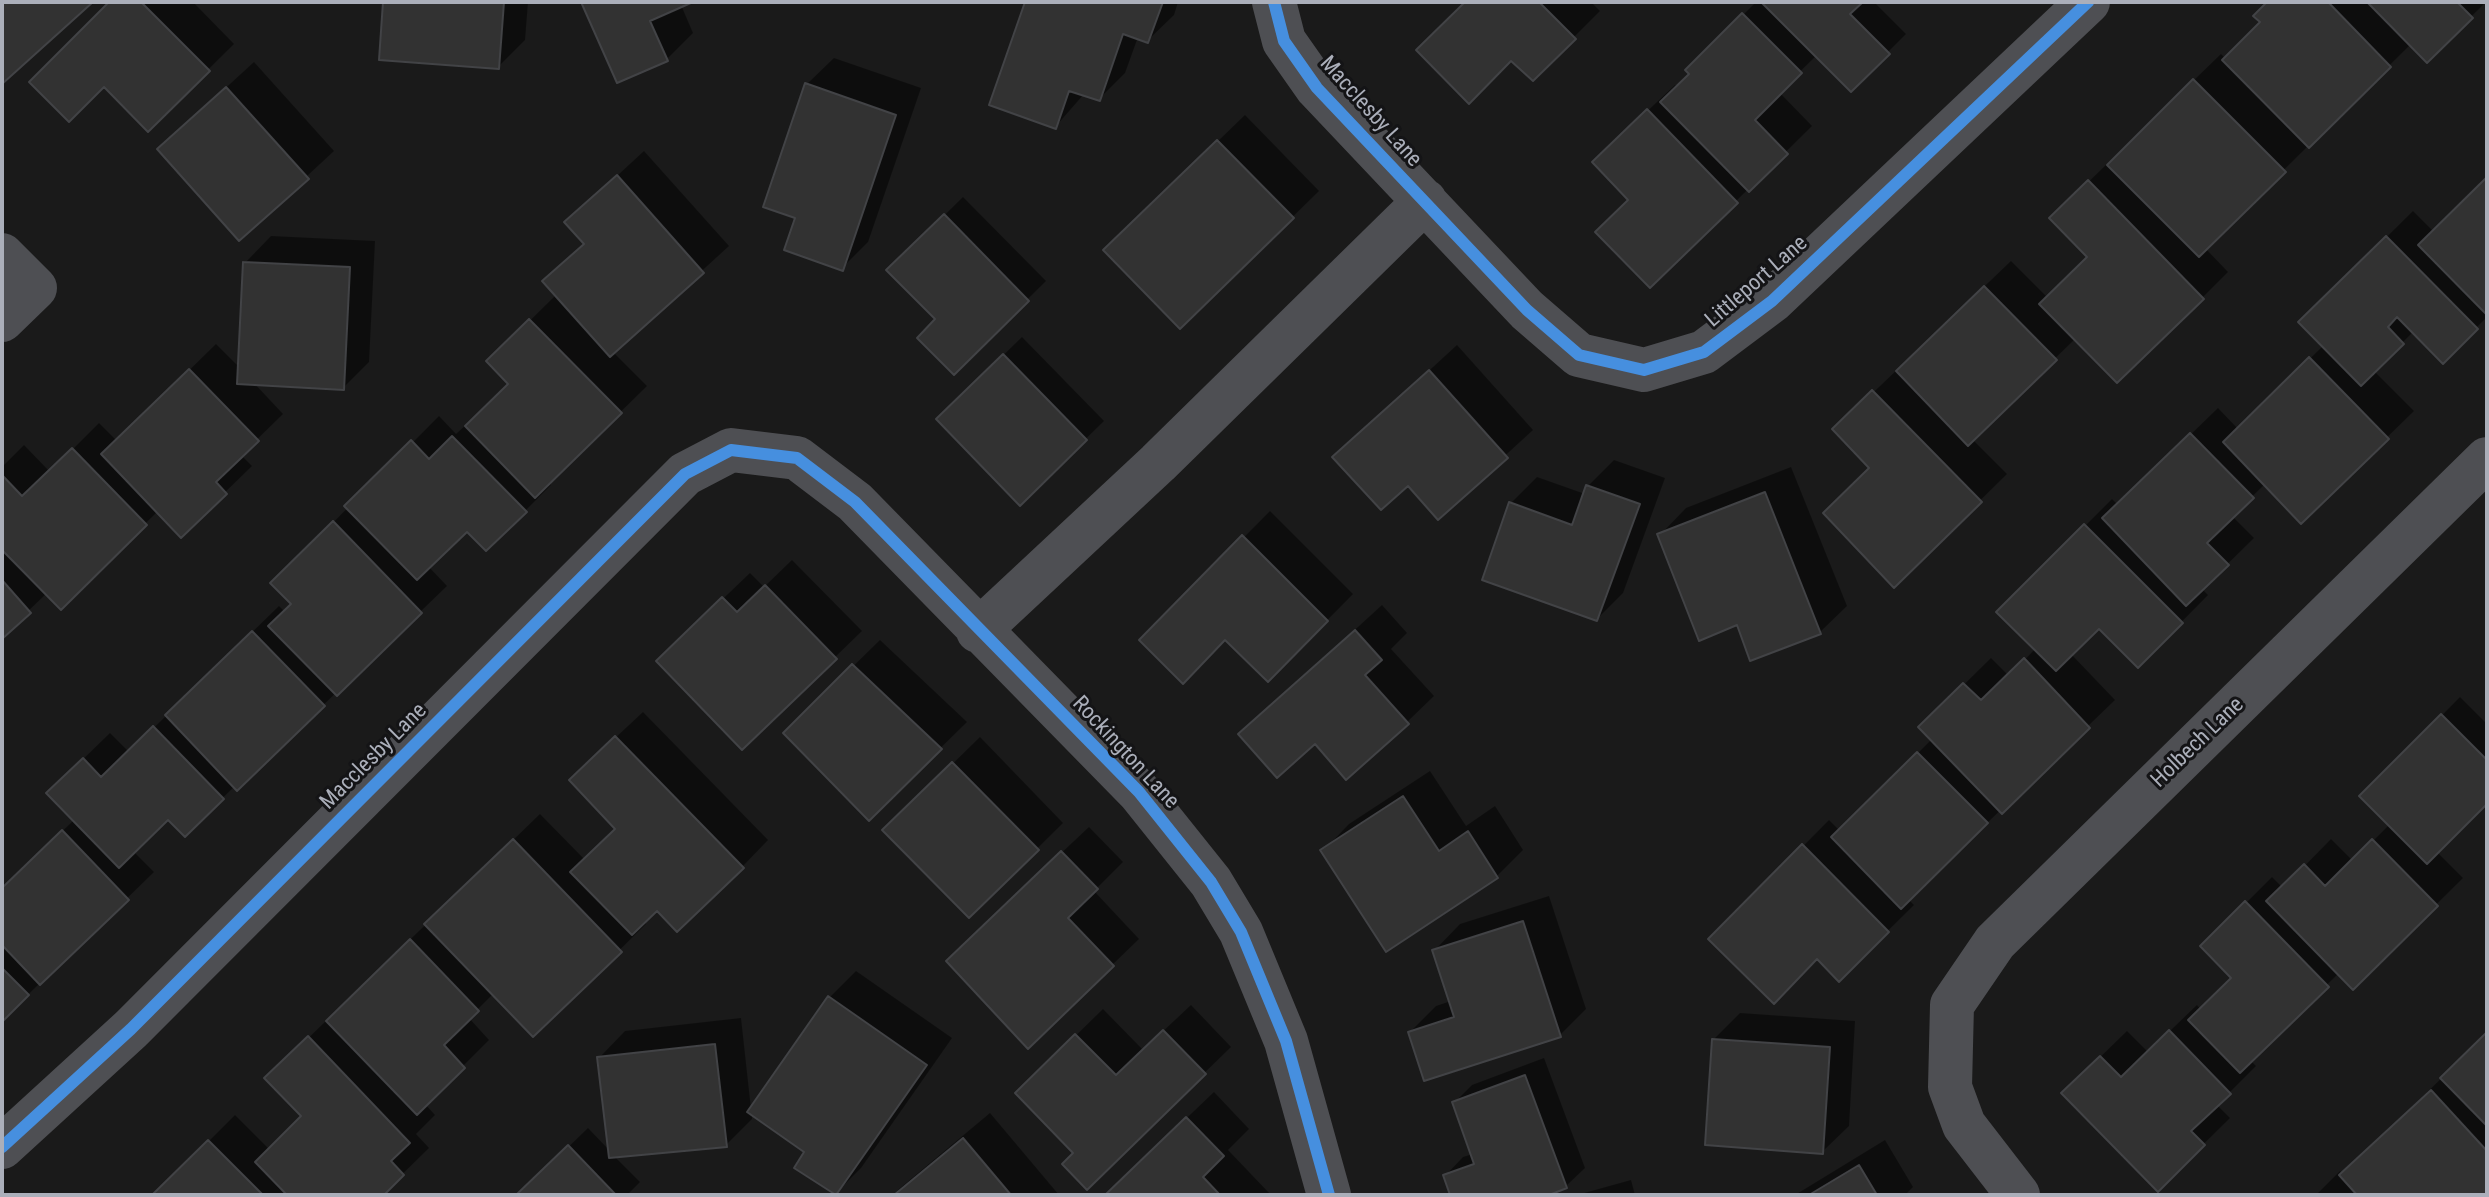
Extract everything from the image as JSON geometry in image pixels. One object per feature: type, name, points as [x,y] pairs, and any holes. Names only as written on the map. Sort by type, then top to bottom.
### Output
[{"type":"street","name":"Macclesby Lane","points":[[1274,2],[1284,41],[1317,88],[1425,201]]},
{"type":"street","name":"Littleport Lane","points":[[1425,201],[1527,310],[1579,355],[1644,370],[1689,357],[1704,352],[1772,301],[2088,2]]},
{"type":"street","points":[[978,631],[1158,463],[1425,201]]},
{"type":"street","points":[[2,255],[35,288],[2,320]]},
{"type":"street","name":"Macclesby Lane","points":[[2,1147],[131,1029],[685,474],[731,450],[797,458]]},
{"type":"street","name":"Rockington Lane","points":[[797,458],[855,502],[1139,792],[1211,882],[1241,932],[1266,985],[1286,1041],[1329,1195]]},
{"type":"street","name":"Holbech Lane","points":[[2018,1195],[2001,1178],[1964,1125],[1950,1087],[1952,1005],[1995,942],[2487,459]]},
{"type":"building","points":[[2,2],[93,2],[2,84]]},
{"type":"building","points":[[109,2],[141,2],[210,71],[148,132],[104,87],[69,122],[29,82]]},
{"type":"building","points":[[383,2],[504,2],[499,69],[379,60]]},
{"type":"building","points":[[581,2],[693,2],[650,21],[668,61],[617,83]]},
{"type":"building","points":[[1025,2],[1163,2],[1148,43],[1123,34],[1100,101],[1069,91],[1056,129],[989,105]]},
{"type":"building","points":[[1465,2],[1539,2],[1576,39],[1533,81],[1511,61],[1469,104],[1416,50]]},
{"type":"building","points":[[1761,2],[1863,2],[1850,14],[1890,54],[1851,92]]},
{"type":"building","points":[[2267,2],[2328,2],[2391,67],[2309,148],[2222,60],[2260,22],[2253,16]]},
{"type":"building","points":[[2367,2],[2457,2],[2473,18],[2427,63]]},
{"type":"building","points":[[1742,13],[1802,73],[1755,120],[1788,154],[1749,192],[1660,102],[1689,74],[1685,70]]},
{"type":"building","points":[[2193,79],[2286,172],[2199,257],[2107,165]]},
{"type":"building","points":[[805,83],[896,115],[843,271],[784,250],[795,218],[763,207]]},
{"type":"building","points":[[226,87],[309,179],[239,241],[157,149]]},
{"type":"building","points":[[1647,109],[1738,203],[1650,288],[1595,232],[1628,200],[1592,162]]},
{"type":"building","points":[[1217,140],[1294,218],[1180,329],[1103,250]]},
{"type":"building","points":[[617,175],[704,273],[610,357],[542,281],[584,244],[564,222]]},
{"type":"building","points":[[2487,177],[2487,315],[2418,245]]},
{"type":"building","points":[[2088,180],[2204,299],[2117,383],[2039,304],[2087,257],[2049,218]]},
{"type":"building","points":[[944,214],[1029,301],[954,375],[917,338],[935,319],[886,270]]},
{"type":"building","points":[[2386,236],[2478,329],[2443,364],[2397,317],[2388,327],[2404,344],[2361,386],[2298,322]]},
{"type":"building","points":[[243,262],[350,267],[344,390],[237,384]]},
{"type":"building","points":[[1984,286],[2057,360],[1968,446],[1896,371]]},
{"type":"building","points":[[529,319],[622,413],[535,498],[465,426],[508,384],[486,361]]},
{"type":"building","points":[[1003,354],[1087,440],[1020,506],[936,419]]},
{"type":"building","points":[[2309,357],[2389,439],[2301,524],[2223,442]]},
{"type":"building","points":[[189,369],[259,441],[216,482],[227,494],[181,538],[101,454]]},
{"type":"building","points":[[1429,370],[1508,458],[1438,520],[1408,486],[1381,510],[1332,457]]},
{"type":"building","points":[[1872,390],[1982,502],[1894,588],[1823,513],[1869,468],[1832,429]]},
{"type":"building","points":[[2190,433],[2254,498],[2207,543],[2229,565],[2186,606],[2102,518]]},
{"type":"building","points":[[452,436],[527,512],[486,551],[467,532],[417,580],[344,506],[411,440],[429,459]]},
{"type":"building","points":[[72,448],[147,525],[61,610],[2,550],[2,475],[22,496]]},
{"type":"building","points":[[1586,485],[1640,504],[1597,621],[1482,580],[1509,502],[1572,525]]},
{"type":"building","points":[[1765,492],[1821,634],[1750,661],[1737,625],[1699,641],[1657,534]]},
{"type":"building","points":[[333,521],[422,613],[337,696],[268,626],[291,604],[270,583]]},
{"type":"building","points":[[2084,524],[2183,623],[2138,668],[2099,629],[2056,671],[1996,612]]},
{"type":"building","points":[[1242,535],[1328,621],[1268,682],[1225,640],[1183,684],[1139,640]]},
{"type":"building","points":[[2,580],[31,613],[2,639]]},
{"type":"building","points":[[765,585],[837,659],[742,750],[656,661],[722,597],[737,612]]},
{"type":"building","points":[[1355,630],[1382,660],[1365,675],[1409,724],[1346,780],[1315,744],[1277,778],[1238,734]]},
{"type":"building","points":[[252,631],[325,706],[237,791],[165,715]]},
{"type":"building","points":[[2024,658],[2090,728],[2002,814],[1918,727],[1963,683],[1981,700]]},
{"type":"building","points":[[852,664],[942,749],[869,821],[783,733]]},
{"type":"building","points":[[2441,714],[2487,760],[2487,804],[2427,864],[2359,796]]},
{"type":"building","points":[[153,726],[224,799],[185,837],[168,820],[119,868],[46,793],[83,758],[101,777]]},
{"type":"building","points":[[615,736],[744,868],[677,932],[657,911],[632,935],[570,872],[615,829],[569,780]]},
{"type":"building","points":[[1917,752],[1988,823],[1901,909],[1831,837]]},
{"type":"building","points":[[952,762],[1039,850],[969,918],[882,830]]},
{"type":"building","points":[[1403,796],[1439,851],[1468,831],[1498,878],[1386,952],[1320,850]]},
{"type":"building","points":[[62,830],[129,900],[40,985],[2,945],[2,888]]},
{"type":"building","points":[[513,839],[622,952],[533,1037],[424,924]]},
{"type":"building","points":[[2372,839],[2438,906],[2353,990],[2266,901],[2304,864],[2325,886]]},
{"type":"building","points":[[1802,844],[1889,932],[1839,982],[1817,959],[1774,1004],[1708,939]]},
{"type":"building","points":[[1061,851],[1098,889],[1068,918],[1114,966],[1028,1049],[946,961]]},
{"type":"building","points":[[2245,901],[2329,987],[2240,1073],[2188,1020],[2231,978],[2200,946]]},
{"type":"building","points":[[1523,921],[1561,1037],[1424,1081],[1408,1032],[1454,1017],[1432,950]]},
{"type":"building","points":[[410,939],[479,1011],[444,1045],[465,1068],[417,1115],[326,1021]]},
{"type":"building","points":[[2,968],[29,995],[2,1022]]},
{"type":"building","points":[[828,996],[927,1065],[836,1195],[794,1168],[804,1152],[747,1112]]},
{"type":"building","points":[[1163,1030],[1206,1074],[1087,1190],[1062,1164],[1073,1153],[1015,1093],[1075,1034],[1116,1075]]},
{"type":"building","points":[[2169,1030],[2231,1094],[2191,1131],[2205,1145],[2158,1192],[2061,1093],[2100,1056],[2121,1077]]},
{"type":"building","points":[[2487,1032],[2487,1126],[2440,1078]]},
{"type":"building","points":[[308,1036],[410,1143],[391,1161],[404,1175],[384,1195],[287,1195],[255,1162],[301,1116],[264,1078]]},
{"type":"building","points":[[1712,1039],[1830,1047],[1823,1154],[1705,1145]]},
{"type":"building","points":[[715,1044],[727,1147],[609,1158],[597,1057]]},
{"type":"building","points":[[1525,1075],[1567,1188],[1549,1195],[1450,1195],[1443,1175],[1474,1164],[1452,1102]]},
{"type":"building","points":[[2431,1090],[2487,1151],[2487,1195],[2357,1195],[2339,1175]]},
{"type":"building","points":[[1186,1117],[1224,1156],[1203,1177],[1220,1195],[1105,1195]]},
{"type":"building","points":[[963,1138],[1011,1195],[894,1195]]},
{"type":"building","points":[[208,1140],[263,1195],[152,1195]]},
{"type":"building","points":[[568,1145],[616,1195],[516,1195]]},
{"type":"building","points":[[1859,1165],[1877,1195],[1809,1195]]},
{"type":"cycle path","points":[[1274,2],[1284,41],[1317,88],[1527,310],[1579,355],[1644,370],[1704,352],[1772,301],[2088,2]]},
{"type":"cycle path","points":[[2,1147],[131,1029],[685,474],[731,450],[797,458],[855,502],[1139,792],[1211,882],[1241,932],[1286,1041],[1329,1195]]}]
